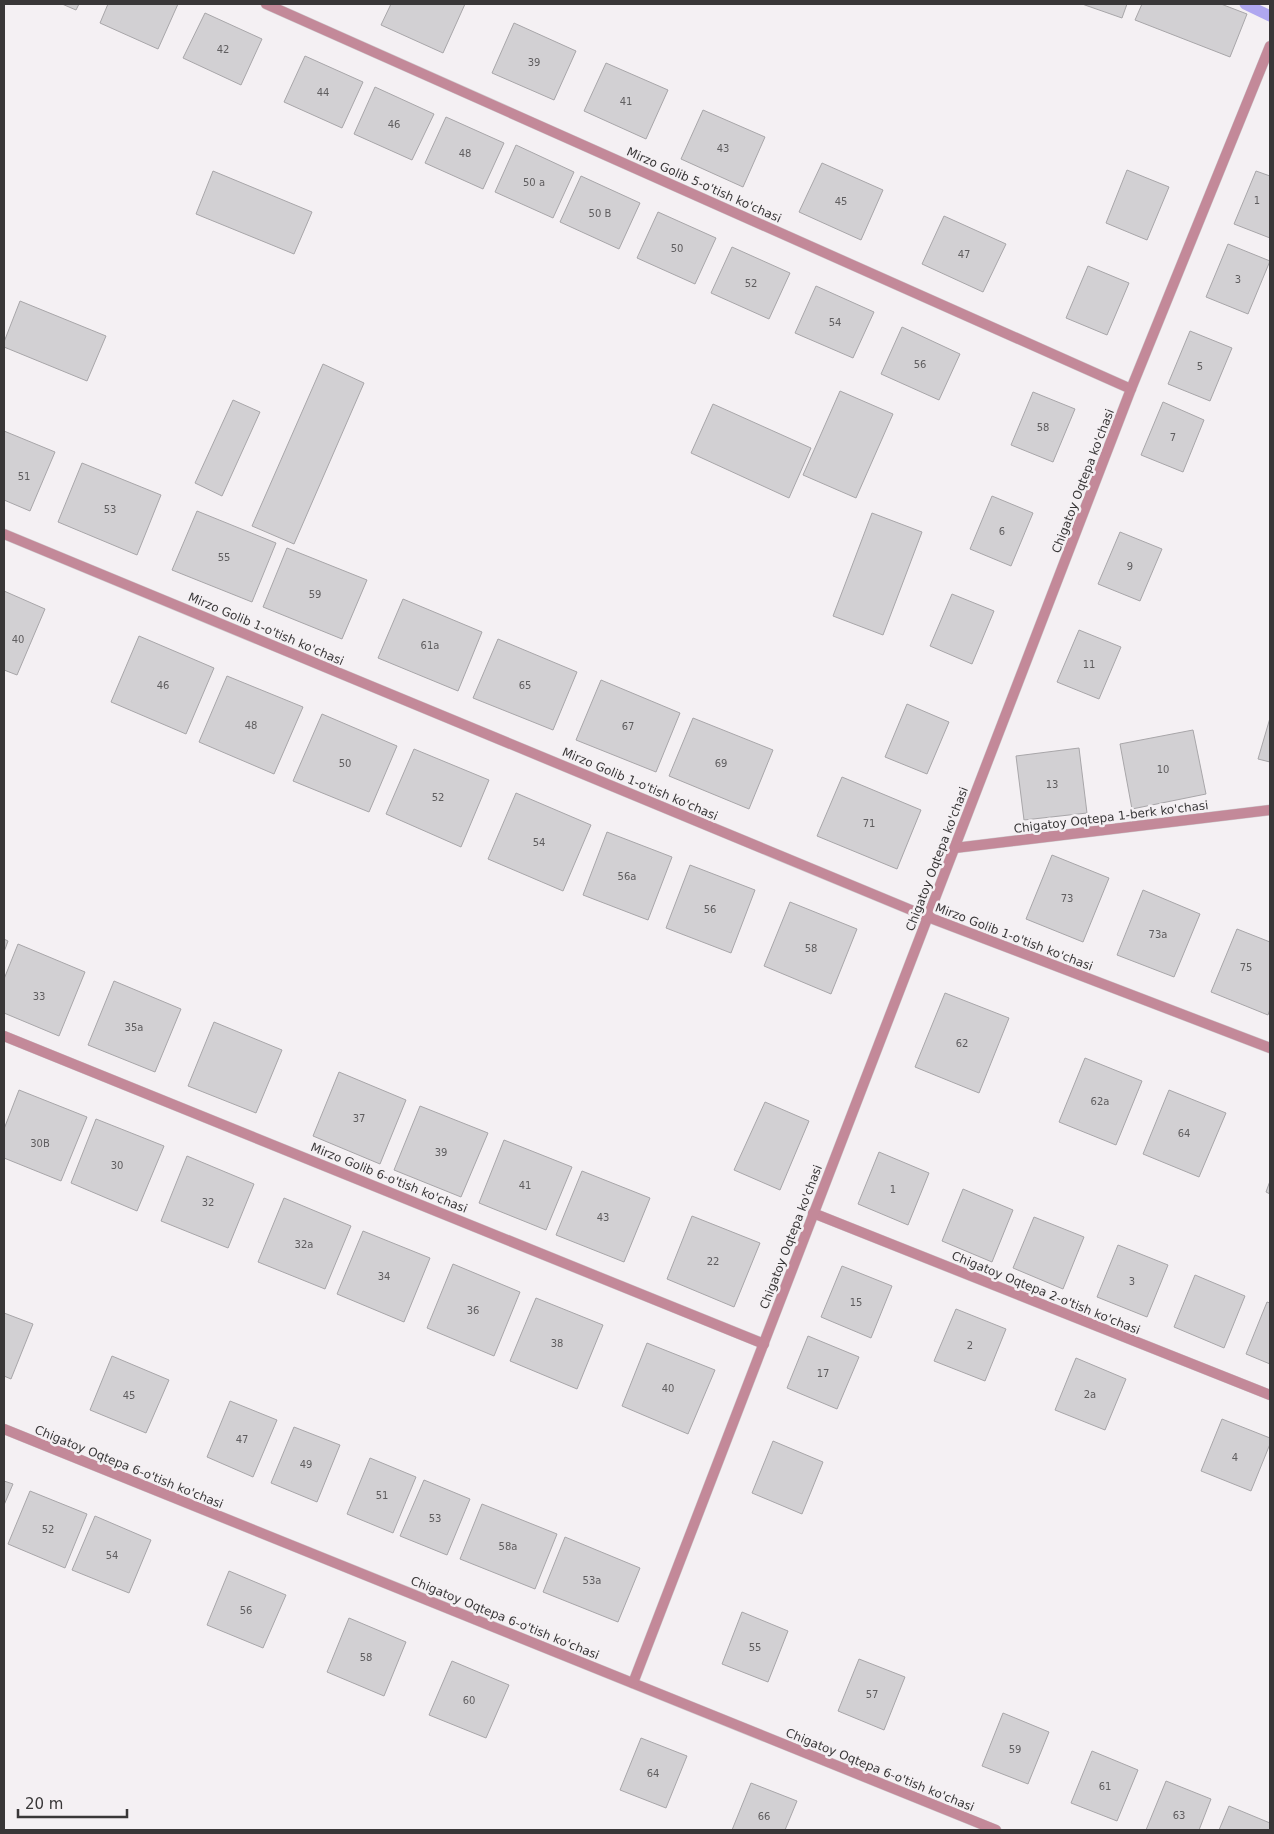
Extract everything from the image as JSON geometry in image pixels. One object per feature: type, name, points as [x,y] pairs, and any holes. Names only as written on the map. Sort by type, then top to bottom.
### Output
[{"type":"street","name":"Mirzo Golib 5-o'tish ko'chasi","points":[[266,4],[1132,389]]},
{"type":"street","name":"Chigatoy Oqtepa ko'chasi","points":[[633,1683],[1132,389],[1270,46]]},
{"type":"street","name":"Mirzo Golib 1-o'tish ko'chasi","points":[[4,534],[928,917],[1270,1048]]},
{"type":"street","name":"Chigatoy Oqtepa 1-berk ko'chasi","points":[[955,848],[1270,810]]},
{"type":"street","name":"Mirzo Golib 6-o'tish ko'chasi","points":[[4,1036],[764,1344]]},
{"type":"street","name":"Chigatoy Oqtepa 2-o'tish ko'chasi","points":[[813,1213],[1270,1396]]},
{"type":"street","name":"Chigatoy Oqtepa 6-o'tish ko'chasi","points":[[4,1430],[996,1830]]},
{"type":"building","points":[[62,4],[79,4],[76,10]]},
{"type":"building","points":[[108,4],[178,4],[158,49],[100,23]]},
{"type":"building","points":[[391,4],[465,4],[443,53],[381,25]]},
{"type":"building","points":[[1082,4],[1127,4],[1122,18]]},
{"type":"building","points":[[1142,4],[1221,4],[1247,14],[1230,57],[1135,20]]},
{"type":"building","points":[[205,13],[262,39],[241,85],[183,58]]},
{"type":"building","points":[[514,23],[576,51],[554,100],[492,73]]},
{"type":"building","points":[[305,56],[363,82],[342,128],[284,102]]},
{"type":"building","points":[[606,63],[668,90],[646,139],[584,111]]},
{"type":"building","points":[[375,87],[434,114],[412,160],[354,134]]},
{"type":"building","points":[[703,110],[765,137],[743,187],[681,159]]},
{"type":"building","points":[[446,117],[504,143],[483,189],[425,163]]},
{"type":"building","points":[[516,145],[574,172],[553,218],[495,192]]},
{"type":"building","points":[[822,163],[883,190],[861,240],[799,212]]},
{"type":"building","points":[[1127,170],[1169,187],[1147,240],[1106,223]]},
{"type":"building","points":[[213,171],[312,212],[294,254],[196,214]]},
{"type":"building","points":[[1256,171],[1270,176],[1270,238],[1234,224]]},
{"type":"building","points":[[581,176],[640,203],[619,249],[560,222]]},
{"type":"building","points":[[658,212],[716,238],[695,284],[637,258]]},
{"type":"building","points":[[944,216],[1006,244],[983,292],[922,264]]},
{"type":"building","points":[[1228,244],[1270,261],[1248,314],[1206,297]]},
{"type":"building","points":[[732,247],[790,273],[769,319],[711,293]]},
{"type":"building","points":[[1088,266],[1129,283],[1107,335],[1066,318]]},
{"type":"building","points":[[816,286],[874,312],[853,358],[795,333]]},
{"type":"building","points":[[20,301],[106,336],[87,381],[4,347],[4,342]]},
{"type":"building","points":[[902,327],[960,354],[939,400],[881,374]]},
{"type":"building","points":[[1190,331],[1232,348],[1210,401],[1168,384]]},
{"type":"building","points":[[323,364],[364,383],[294,544],[252,526]]},
{"type":"building","points":[[840,391],[893,414],[856,498],[803,475]]},
{"type":"building","points":[[1033,392],[1075,409],[1053,462],[1011,445]]},
{"type":"building","points":[[233,400],[260,412],[222,496],[195,483]]},
{"type":"building","points":[[1163,402],[1204,420],[1183,472],[1141,455]]},
{"type":"building","points":[[713,404],[811,448],[789,498],[691,453]]},
{"type":"building","points":[[4,431],[55,452],[30,511],[4,500]]},
{"type":"building","points":[[82,463],[161,495],[137,555],[58,522]]},
{"type":"building","points":[[992,496],[1033,513],[1011,566],[970,549]]},
{"type":"building","points":[[197,511],[276,543],[252,602],[172,570]]},
{"type":"building","points":[[872,513],[922,532],[883,635],[833,616]]},
{"type":"building","points":[[1120,532],[1162,549],[1140,601],[1098,584]]},
{"type":"building","points":[[287,548],[367,580],[342,639],[263,607]]},
{"type":"building","points":[[4,591],[45,609],[17,675],[4,670]]},
{"type":"building","points":[[952,594],[994,611],[972,664],[930,646]]},
{"type":"building","points":[[403,599],[482,632],[458,691],[378,658]]},
{"type":"building","points":[[1079,630],[1121,647],[1099,699],[1057,682]]},
{"type":"building","points":[[139,636],[214,668],[186,734],[111,702]]},
{"type":"building","points":[[498,639],[577,672],[553,730],[473,698]]},
{"type":"building","points":[[227,676],[303,707],[274,774],[199,742]]},
{"type":"building","points":[[601,680],[680,713],[656,772],[576,740]]},
{"type":"building","points":[[907,704],[949,722],[927,774],[885,757]]},
{"type":"building","points":[[322,714],[397,746],[369,812],[293,781]]},
{"type":"building","points":[[693,718],[773,750],[749,809],[669,776]]},
{"type":"building","points":[[1270,718],[1270,762],[1258,759]]},
{"type":"building","points":[[1193,730],[1206,794],[1132,809],[1120,744]]},
{"type":"building","points":[[1079,748],[1087,813],[1024,820],[1016,756]]},
{"type":"building","points":[[414,749],[489,780],[461,847],[386,814]]},
{"type":"building","points":[[842,777],[921,810],[897,869],[817,836]]},
{"type":"building","points":[[516,793],[591,825],[563,891],[488,859]]},
{"type":"building","points":[[607,832],[672,857],[648,920],[583,895]]},
{"type":"building","points":[[1052,855],[1109,878],[1083,942],[1026,919]]},
{"type":"building","points":[[690,865],[755,890],[731,953],[666,928]]},
{"type":"building","points":[[1143,890],[1200,914],[1174,977],[1117,955]]},
{"type":"building","points":[[790,902],[857,929],[831,994],[764,966]]},
{"type":"building","points":[[1237,929],[1270,942],[1270,1009],[1268,1015],[1211,992]]},
{"type":"building","points":[[4,939],[8,941],[4,952]]},
{"type":"building","points":[[18,944],[85,972],[59,1036],[4,1013],[4,979]]},
{"type":"building","points":[[114,981],[181,1009],[155,1072],[88,1045]]},
{"type":"building","points":[[945,993],[1009,1018],[979,1093],[915,1067]]},
{"type":"building","points":[[214,1022],[282,1050],[256,1113],[188,1086]]},
{"type":"building","points":[[1085,1058],[1142,1081],[1116,1145],[1059,1122]]},
{"type":"building","points":[[339,1072],[406,1100],[380,1164],[313,1136]]},
{"type":"building","points":[[19,1090],[87,1117],[61,1181],[4,1158],[4,1129]]},
{"type":"building","points":[[1169,1090],[1226,1113],[1199,1177],[1143,1154]]},
{"type":"building","points":[[765,1102],[809,1121],[780,1190],[734,1170]]},
{"type":"building","points":[[420,1106],[488,1133],[461,1197],[394,1170]]},
{"type":"building","points":[[96,1119],[164,1146],[137,1211],[71,1183]]},
{"type":"building","points":[[504,1140],[572,1167],[546,1230],[479,1203]]},
{"type":"building","points":[[879,1152],[929,1173],[908,1225],[858,1204]]},
{"type":"building","points":[[187,1156],[254,1184],[228,1248],[161,1221]]},
{"type":"building","points":[[582,1171],[650,1198],[624,1262],[556,1235]]},
{"type":"building","points":[[1270,1181],[1270,1194],[1266,1192]]},
{"type":"building","points":[[963,1189],[1013,1210],[992,1262],[942,1241]]},
{"type":"building","points":[[284,1198],[351,1226],[325,1289],[258,1262]]},
{"type":"building","points":[[692,1216],[760,1243],[734,1307],[667,1279]]},
{"type":"building","points":[[1034,1217],[1084,1237],[1063,1289],[1013,1268]]},
{"type":"building","points":[[363,1231],[430,1258],[404,1322],[337,1294]]},
{"type":"building","points":[[1118,1245],[1168,1265],[1147,1317],[1097,1297]]},
{"type":"building","points":[[453,1264],[520,1292],[494,1356],[427,1328]]},
{"type":"building","points":[[842,1266],[892,1286],[871,1338],[821,1317]]},
{"type":"building","points":[[1195,1275],[1245,1296],[1224,1348],[1174,1327]]},
{"type":"building","points":[[536,1298],[603,1325],[577,1389],[510,1361]]},
{"type":"building","points":[[1267,1302],[1270,1303],[1270,1364],[1246,1354]]},
{"type":"building","points":[[956,1309],[1006,1329],[985,1381],[934,1361]]},
{"type":"building","points":[[4,1313],[33,1324],[11,1379],[4,1376]]},
{"type":"building","points":[[808,1336],[859,1357],[837,1409],[787,1388]]},
{"type":"building","points":[[647,1343],[715,1370],[688,1434],[622,1406]]},
{"type":"building","points":[[112,1356],[169,1380],[146,1433],[90,1410]]},
{"type":"building","points":[[1076,1358],[1126,1379],[1105,1430],[1055,1410]]},
{"type":"building","points":[[230,1401],[277,1420],[253,1477],[207,1457]]},
{"type":"building","points":[[1222,1419],[1270,1438],[1270,1444],[1251,1491],[1201,1471]]},
{"type":"building","points":[[294,1427],[340,1445],[317,1502],[271,1483]]},
{"type":"building","points":[[773,1441],[823,1462],[802,1514],[752,1493]]},
{"type":"building","points":[[370,1458],[416,1477],[393,1533],[347,1514]]},
{"type":"building","points":[[424,1480],[470,1499],[447,1555],[400,1536]]},
{"type":"building","points":[[4,1481],[13,1484],[4,1505]]},
{"type":"building","points":[[30,1491],[87,1514],[65,1568],[8,1544]]},
{"type":"building","points":[[482,1504],[557,1534],[535,1589],[460,1559]]},
{"type":"building","points":[[95,1516],[151,1540],[129,1593],[72,1570]]},
{"type":"building","points":[[565,1537],[640,1568],[618,1622],[543,1592]]},
{"type":"building","points":[[229,1571],[286,1595],[263,1648],[207,1625]]},
{"type":"building","points":[[742,1612],[788,1631],[768,1682],[722,1664]]},
{"type":"building","points":[[349,1618],[406,1642],[384,1696],[327,1672]]},
{"type":"building","points":[[859,1659],[905,1677],[884,1730],[838,1711]]},
{"type":"building","points":[[452,1661],[509,1685],[486,1738],[429,1715]]},
{"type":"building","points":[[1003,1713],[1049,1732],[1028,1784],[982,1766]]},
{"type":"building","points":[[641,1738],[687,1756],[666,1808],[620,1790]]},
{"type":"building","points":[[1092,1751],[1138,1770],[1117,1821],[1071,1803]]},
{"type":"building","points":[[1166,1781],[1211,1799],[1199,1830],[1146,1830]]},
{"type":"building","points":[[751,1783],[797,1801],[785,1830],[732,1830]]},
{"type":"building","points":[[1229,1806],[1270,1823],[1270,1830],[1219,1830]]},
{"type":"waterway","points":[[1245,4],[1270,16]]}]
